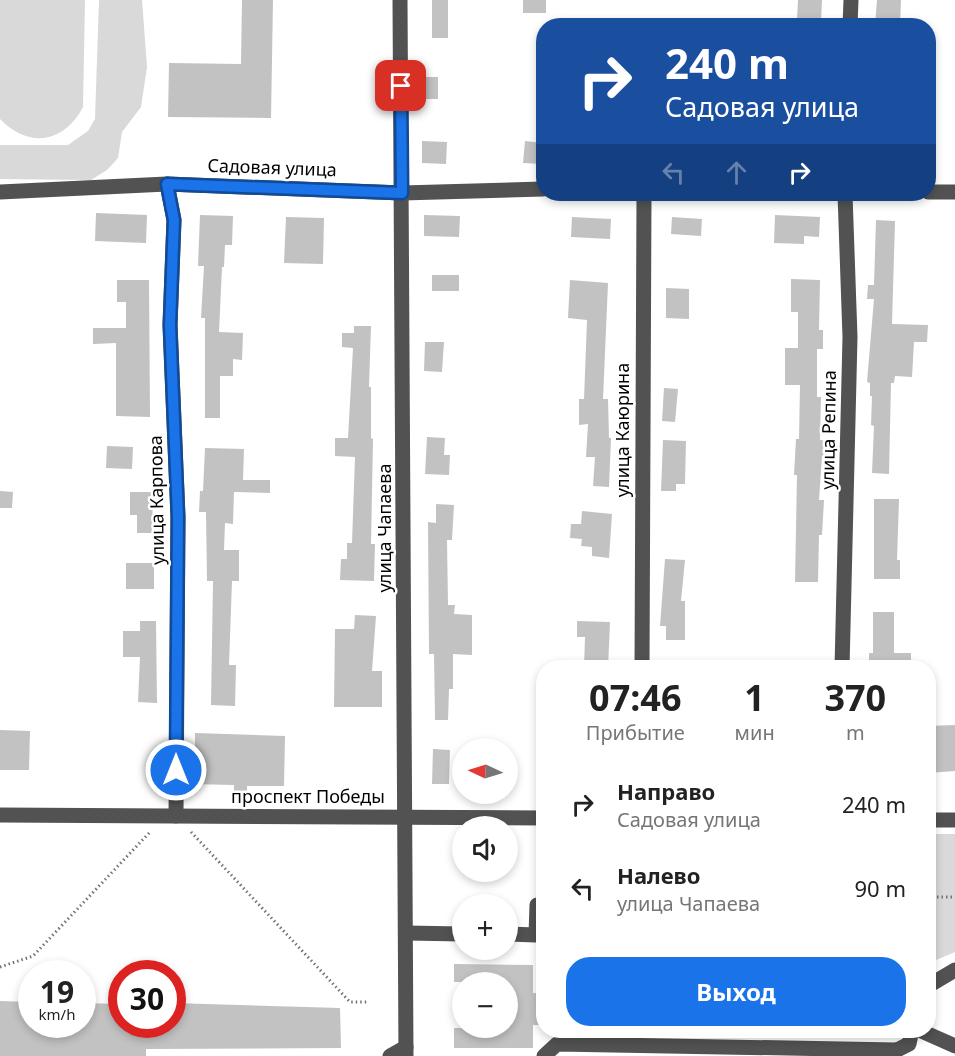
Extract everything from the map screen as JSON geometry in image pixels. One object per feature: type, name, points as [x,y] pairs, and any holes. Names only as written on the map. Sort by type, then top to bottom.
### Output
[{"type":"street","name":"улица Чапаева","points":[[400,0],[407,817],[406,1052]]},
{"type":"street","points":[[850,18],[851,0]]},
{"type":"street","name":"Садовая улица","points":[[0,192],[167,184],[402,193],[536,189]]},
{"type":"street","name":"улица Карпова","points":[[167,184],[174,220],[170,325],[178,517],[176,816]]},
{"type":"street","points":[[936,192],[955,192]]},
{"type":"street","name":"улица Каюрина","points":[[642,660],[644,201]]},
{"type":"street","name":"улица Репина","points":[[842,660],[850,338],[845,201]]},
{"type":"street","name":"проспект Победы","points":[[0,815],[536,818]]},
{"type":"street","points":[[936,820],[955,820]]},
{"type":"street","points":[[407,933],[452,934]]},
{"type":"street","points":[[518,934],[536,935]]},
{"type":"street","points":[[936,981],[955,970]]},
{"type":"street","points":[[544,1056],[557,1044],[895,1053],[909,1044],[910,1038]]},
{"type":"street","points":[[936,1038],[955,1046]]},
{"type":"street","points":[[390,1056],[406,1052]]},
{"type":"path","points":[[0,966],[33,956],[150,831]]},
{"type":"path","points":[[191,832],[350,1002],[367,1002]]},
{"type":"path","points":[[936,897],[955,897]]},
{"type":"shaded area","points":[[0,0],[85,0],[83,107],[75,119],[56,135],[34,138],[23,135],[11,129],[0,119]]},
{"type":"shaded area","points":[[99,0],[142,0],[147,67],[141,107],[122,132],[118,158],[107,170],[91,180],[0,179],[0,145],[68,145],[88,131],[95,119]]},
{"type":"shaded area","points":[[936,834],[955,834],[955,952],[936,960]]},
{"type":"building","points":[[242,0],[273,0],[271,118],[168,117],[169,63],[241,64]]},
{"type":"building","points":[[432,0],[448,0],[448,38],[432,38]]},
{"type":"building","points":[[523,0],[546,0],[546,13],[523,13]]},
{"type":"building","points":[[798,0],[822,0],[821,18],[797,18]]},
{"type":"building","points":[[877,0],[901,0],[900,18],[876,18]]},
{"type":"building","points":[[419,77],[438,77],[438,99],[420,99]]},
{"type":"building","points":[[422,141],[447,142],[446,164],[422,163]]},
{"type":"building","points":[[525,141],[536,142],[536,164],[523,163]]},
{"type":"building","points":[[96,213],[147,215],[146,243],[95,241]]},
{"type":"building","points":[[200,215],[233,216],[232,245],[225,245],[224,267],[222,267],[219,332],[243,333],[242,360],[233,359],[233,376],[220,376],[220,418],[205,418],[205,318],[201,318],[204,266],[198,266]]},
{"type":"building","points":[[424,215],[460,216],[459,237],[424,236]]},
{"type":"building","points":[[775,215],[820,217],[819,237],[804,236],[804,244],[774,243]]},
{"type":"building","points":[[286,217],[324,218],[323,264],[284,263]]},
{"type":"building","points":[[572,217],[611,219],[610,239],[571,237]]},
{"type":"building","points":[[672,217],[702,219],[701,236],[671,234]]},
{"type":"building","points":[[876,220],[895,221],[892,324],[928,325],[927,342],[914,342],[912,377],[895,376],[894,383],[891,383],[889,474],[872,473],[874,426],[871,425],[870,383],[867,382],[874,299],[867,299],[868,285],[874,285]]},
{"type":"building","points":[[432,275],[459,275],[459,291],[432,291]]},
{"type":"building","points":[[791,279],[820,280],[819,330],[823,330],[823,349],[817,349],[817,397],[821,397],[820,440],[828,441],[827,456],[822,456],[819,500],[824,500],[822,535],[819,535],[818,582],[795,582],[797,475],[794,475],[796,439],[799,439],[800,385],[785,385],[785,348],[798,348],[798,312],[791,312]]},
{"type":"building","points":[[117,280],[149,280],[150,417],[116,416],[116,343],[93,344],[93,328],[126,328],[126,302],[117,302]]},
{"type":"building","points":[[570,280],[608,283],[603,399],[608,399],[609,438],[611,438],[609,487],[593,486],[595,457],[586,457],[588,424],[579,425],[579,399],[584,399],[587,320],[568,318]]},
{"type":"building","points":[[666,288],[689,289],[689,319],[666,318]]},
{"type":"building","points":[[354,326],[371,326],[369,387],[371,387],[371,438],[373,439],[371,544],[375,544],[374,581],[340,580],[341,559],[347,559],[347,543],[352,543],[355,457],[335,456],[335,438],[348,438],[353,348],[342,347],[342,333],[354,333]]},
{"type":"building","points":[[425,342],[444,342],[442,372],[424,371]]},
{"type":"building","points":[[664,388],[678,389],[675,422],[662,421]]},
{"type":"building","points":[[427,437],[445,438],[444,455],[450,455],[449,475],[425,474]]},
{"type":"building","points":[[663,440],[686,441],[685,484],[676,484],[676,491],[661,491]]},
{"type":"building","points":[[107,446],[133,447],[132,469],[106,468]]},
{"type":"building","points":[[205,448],[244,449],[243,480],[270,480],[270,493],[234,492],[233,524],[225,523],[224,550],[239,550],[239,581],[232,581],[229,665],[236,665],[235,706],[211,705],[213,581],[207,581],[206,512],[199,512],[200,491],[203,491]]},
{"type":"building","points":[[0,491],[13,492],[12,508],[0,508]]},
{"type":"building","points":[[130,492],[153,492],[152,533],[137,533],[137,515],[130,515]]},
{"type":"building","points":[[874,499],[899,499],[897,560],[900,560],[900,579],[874,579]]},
{"type":"building","points":[[436,504],[454,505],[452,540],[447,540],[448,605],[455,605],[454,614],[472,615],[472,655],[453,654],[453,689],[449,689],[448,720],[435,720],[434,654],[429,654],[428,522],[436,523]]},
{"type":"building","points":[[582,511],[612,514],[609,558],[592,556],[592,547],[581,546],[582,539],[570,538],[571,524],[581,524]]},
{"type":"building","points":[[665,559],[685,560],[681,601],[685,601],[685,640],[666,640],[666,626],[660,626]]},
{"type":"building","points":[[126,563],[154,563],[154,589],[126,589]]},
{"type":"building","points":[[873,612],[894,612],[894,653],[911,653],[911,660],[869,660],[869,653],[873,653]]},
{"type":"building","points":[[355,615],[376,616],[372,671],[382,671],[382,707],[334,707],[335,629],[354,629]]},
{"type":"building","points":[[140,621],[156,621],[157,703],[138,702],[140,657],[123,657],[123,631],[140,631]]},
{"type":"building","points":[[577,621],[610,622],[608,660],[584,660],[585,637],[577,637]]},
{"type":"building","points":[[955,725],[955,771],[936,772],[936,726]]},
{"type":"building","points":[[0,730],[30,731],[29,770],[0,770]]},
{"type":"building","points":[[195,733],[285,736],[284,786],[247,786],[247,791],[234,791],[234,785],[190,784],[191,749],[195,749]]},
{"type":"building","points":[[433,749],[450,750],[449,784],[432,784]]},
{"type":"building","points":[[454,964],[533,965],[536,1025],[533,1025],[533,1048],[454,1048],[454,1038],[518,1038],[518,972],[454,972]]},
{"type":"building","points":[[0,1001],[18,1002],[18,1038],[96,1038],[96,1003],[108,1004],[108,1038],[186,1038],[186,1003],[340,1008],[341,1048],[146,1049],[146,1056],[0,1056]]},
{"type":"route","points":[[176,770],[178,517],[170,325],[174,220],[167,184],[402,193],[401,86]]}]
